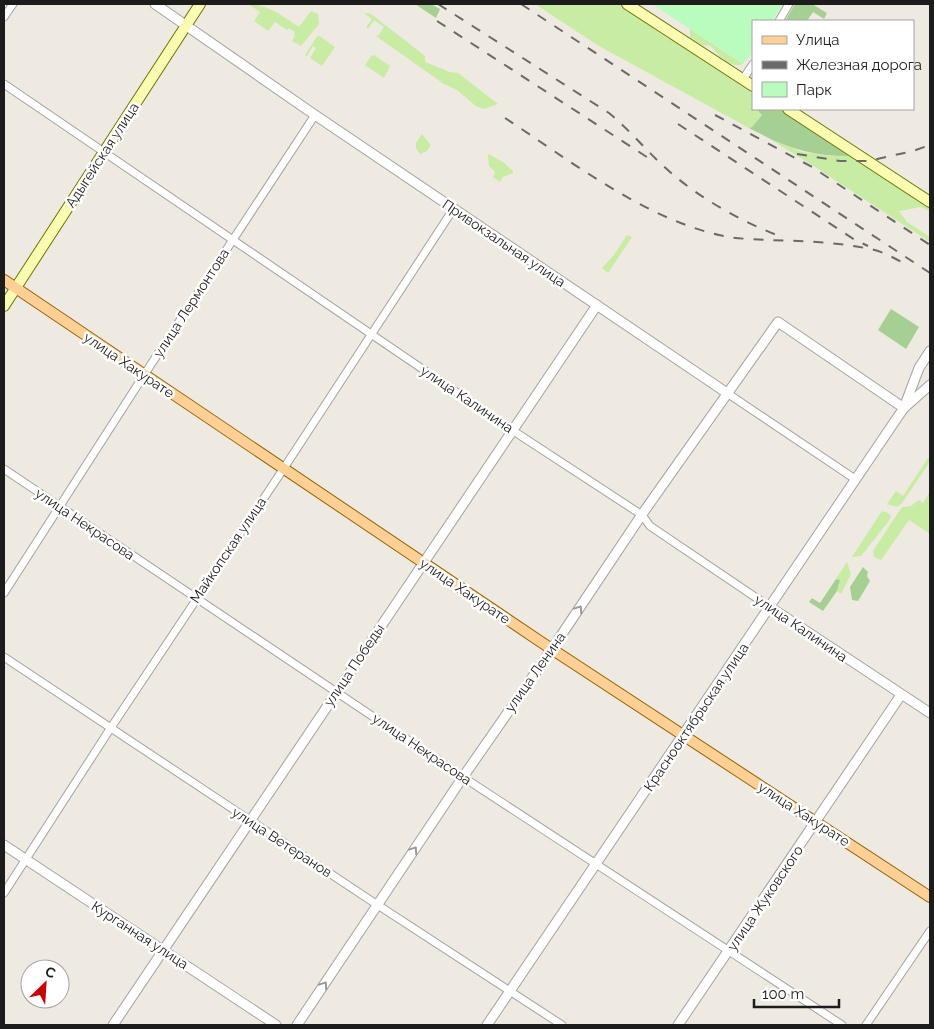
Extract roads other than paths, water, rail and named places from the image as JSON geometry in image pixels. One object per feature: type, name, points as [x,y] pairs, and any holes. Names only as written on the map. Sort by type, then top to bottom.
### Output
[{"type":"main road","name":"Адыгейская улица","points":[[4,306],[200,4]]},
{"type":"main road","points":[[627,4],[752,85]]},
{"type":"main road","points":[[790,110],[930,202]]},
{"type":"main road","name":"улица Хакурате","points":[[4,280],[552,649],[930,897]]},
{"type":"street","points":[[4,17],[12,4]]},
{"type":"street","name":"Привокзальная улица","points":[[155,4],[597,306],[855,478]]},
{"type":"street","points":[[779,20],[789,4]]},
{"type":"street","points":[[743,79],[752,66]]},
{"type":"street","name":"улица Калинина","points":[[4,84],[512,430],[642,515],[650,526],[930,713]]},
{"type":"street","name":"улица Лермонтова","points":[[4,593],[144,375],[315,115]]},
{"type":"street","name":"Майкопская улица","points":[[4,893],[196,598],[284,468],[454,208]]},
{"type":"street","name":"улица Победы","points":[[113,1025],[597,306]]},
{"type":"street","name":"улица Ленина","points":[[296,1025],[642,515],[778,322],[904,408]]},
{"type":"street","points":[[904,408],[919,371],[930,351]]},
{"type":"street","points":[[904,408],[930,384],[921,378],[919,371]]},
{"type":"street","name":"Краснооктябрьская улица","points":[[487,1025],[904,408]]},
{"type":"street","name":"улица Некрасова","points":[[4,469],[463,777],[842,1025]]},
{"type":"street","name":"улица Ветеранов","points":[[4,657],[110,729],[562,1025]]},
{"type":"street","name":"улица Жуковского","points":[[678,1025],[901,695]]},
{"type":"street","name":"Курганная улица","points":[[4,845],[276,1025]]},
{"type":"street","points":[[866,1025],[930,931]]},
{"type":"railway","points":[[438,4],[609,113],[662,165],[695,191],[737,217],[782,237]]},
{"type":"railway","points":[[521,4],[930,273]]},
{"type":"railway","points":[[437,21],[653,161]]},
{"type":"railway","points":[[715,115],[812,167],[930,245]]},
{"type":"railway","points":[[505,118],[581,169],[635,202],[691,227],[737,238],[819,242],[858,247],[879,251],[905,264]]},
{"type":"railway","points":[[678,124],[855,240],[868,246]]},
{"type":"railway","points":[[797,154],[840,161],[868,161],[913,151],[930,145]]}]
